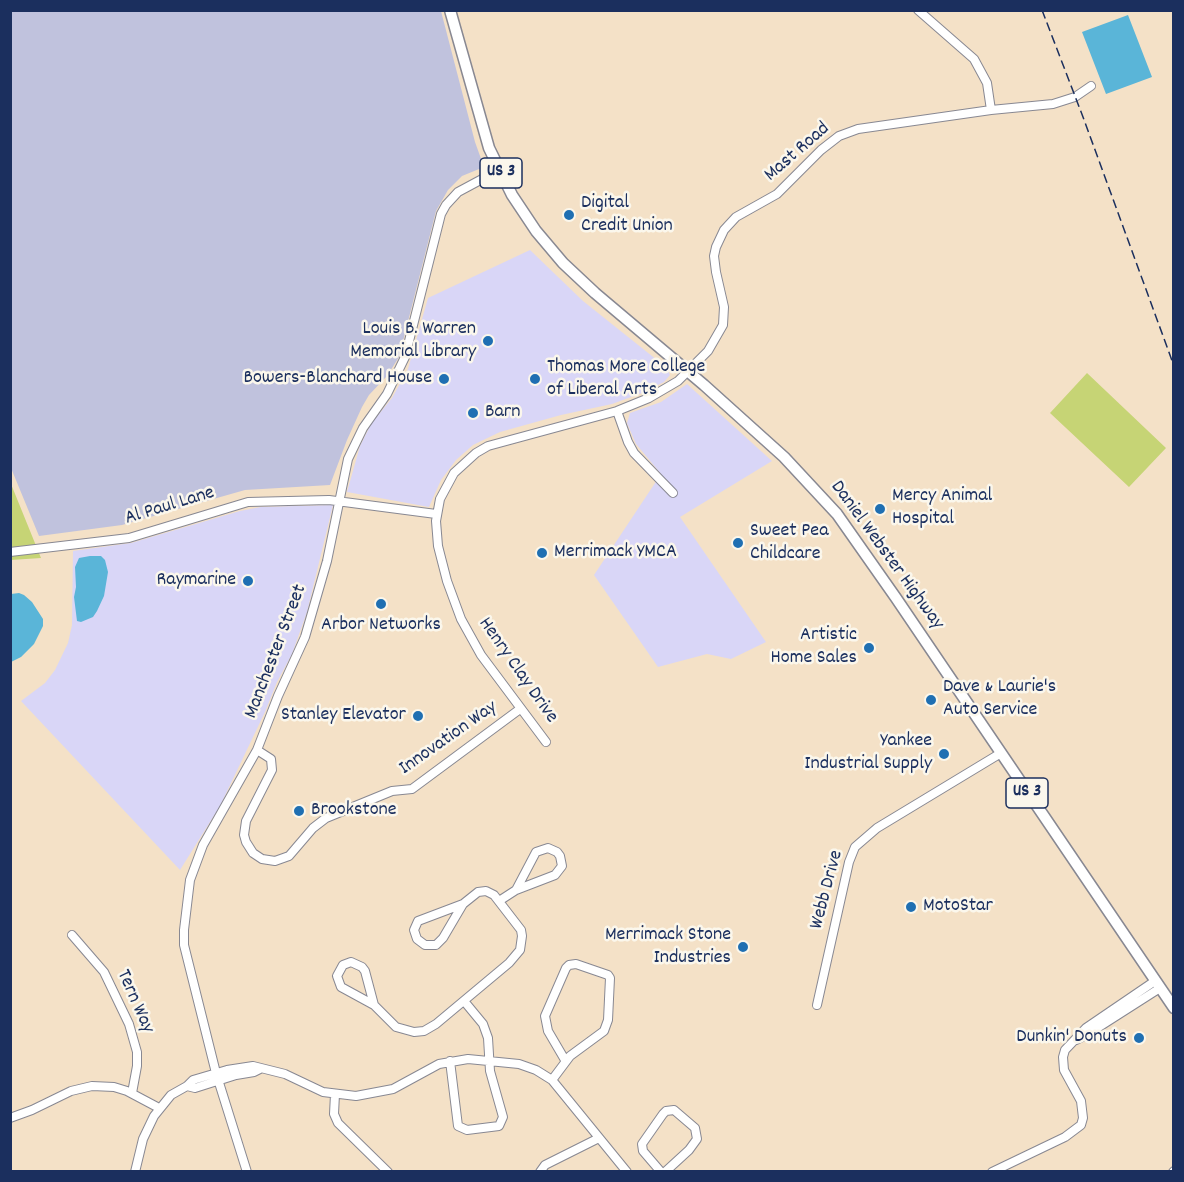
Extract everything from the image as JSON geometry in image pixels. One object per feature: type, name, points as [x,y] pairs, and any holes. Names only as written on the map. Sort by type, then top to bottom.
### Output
[{"type":"main road","name":"Daniel Webster Highway","points":[[450,10],[489,148],[518,206],[553,252],[595,293],[784,457],[837,514],[875,566],[1173,1008]]},
{"type":"street","points":[[918,10],[974,59],[987,83],[991,110]]},
{"type":"street","name":"Mast Road","points":[[687,372],[708,351],[723,325],[724,307],[714,256],[724,230],[736,217],[777,194],[821,150],[839,136],[858,129],[991,110],[1053,105],[1075,97],[1092,86]]},
{"type":"street","name":"Manchester Street","points":[[248,1172],[217,1077],[184,945],[188,894],[194,866],[203,845],[257,750],[312,616],[353,447],[363,428],[387,394],[405,357],[441,214],[458,192],[499,170]]},
{"type":"street","name":"Henry Clay Drive","points":[[546,742],[481,655],[461,619],[442,565],[437,538],[436,514],[446,485],[454,473],[476,453],[502,441],[617,411],[660,392],[687,372]]},
{"type":"street","points":[[617,411],[634,453],[673,493]]},
{"type":"street","points":[[339,501],[436,514]]},
{"type":"street","name":"Al Paul Lane","points":[[10,552],[129,538],[248,502],[339,501]]},
{"type":"street","name":"Innovation Way","points":[[257,750],[271,759],[272,770],[246,821],[244,835],[253,853],[262,860],[282,860],[293,852],[313,828],[326,818],[386,793],[412,789],[520,709]]},
{"type":"street","name":"Webb Drive","points":[[817,1005],[849,862],[855,847],[878,828],[1001,753]]},
{"type":"street","points":[[499,901],[516,890],[555,875],[562,866],[557,852],[548,848],[536,852],[516,890]]},
{"type":"street","points":[[374,1005],[364,969],[354,963],[343,965],[337,976],[339,985],[374,1005],[396,1027],[414,1032],[432,1027],[509,963],[522,944],[520,930],[494,895],[486,891],[478,892],[463,904],[418,921],[414,930],[417,939],[430,946],[440,942],[463,904]]},
{"type":"street","name":"Tern Way","points":[[72,935],[104,972],[118,998],[134,1037],[137,1066],[132,1092]]},
{"type":"street","points":[[552,1080],[565,1060],[600,1035],[607,1026],[610,978],[608,975],[576,964],[566,968],[545,1016],[548,1031],[565,1060]]},
{"type":"street","points":[[992,1172],[1065,1137],[1081,1125],[1083,1118],[1080,1101],[1066,1076],[1063,1064],[1065,1050],[1086,1028],[1158,984]]},
{"type":"street","points":[[450,1061],[459,1128],[467,1130],[496,1128],[503,1121],[491,1074],[489,1043],[485,1028],[464,1001]]},
{"type":"street","points":[[135,1172],[143,1139],[159,1108],[171,1095],[187,1086],[195,1088],[245,1066],[279,1072],[318,1090],[356,1096],[386,1091],[408,1083],[435,1066],[450,1061],[490,1060],[514,1062],[531,1067],[552,1080],[627,1172]]},
{"type":"street","points":[[10,1118],[85,1087],[114,1087],[132,1092],[159,1108]]},
{"type":"street","points":[[335,1094],[334,1114],[338,1123],[388,1172]]},
{"type":"street","points":[[674,1110],[695,1128],[697,1140],[663,1172],[643,1151],[642,1144],[663,1114],[674,1110]]},
{"type":"street","points":[[540,1172],[545,1165],[598,1138]]},
{"type":"shaded area","points":[[10,11],[441,11],[475,142],[484,167],[462,176],[448,190],[436,211],[399,357],[362,407],[330,485],[245,490],[122,525],[39,536],[11,468]]},
{"type":"shaded area","name":"Thomas More College of Liberal Arts","points":[[530,250],[583,301],[667,368],[670,375],[664,382],[642,393],[612,404],[500,432],[473,445],[456,460],[441,480],[429,507],[347,492],[360,446],[371,424],[392,398],[408,369],[428,298]]},
{"type":"shaded area","points":[[687,384],[772,461],[680,517],[766,642],[731,659],[707,654],[658,667],[594,575],[661,474],[636,444],[627,423],[630,413],[661,402]]},
{"type":"shaded area","points":[[333,505],[307,612],[292,654],[220,806],[180,870],[21,701],[45,683],[55,670],[68,643],[72,625],[73,551],[131,543],[261,507]]},
{"type":"green space","points":[[1087,373],[1166,448],[1129,487],[1050,413]]},
{"type":"green space","points":[[11,484],[41,558],[11,560]]},
{"type":"water","points":[[1128,15],[1152,77],[1106,94],[1082,32]]},
{"type":"water","points":[[101,556],[105,560],[108,572],[104,596],[97,611],[93,617],[81,622],[77,621],[74,597],[75,567],[79,558]]},
{"type":"water","points":[[19,593],[32,602],[43,619],[43,626],[34,644],[21,657],[11,662],[11,594]]},
{"type":"railway","points":[[1042,10],[1174,366]]},
{"type":"place","name":"Digital Credit Union","points":[[569,215]]},
{"type":"place","name":"Louis B. Warren Memorial Library","points":[[488,341]]},
{"type":"place","name":"Bowers-Blanchard House","points":[[444,379]]},
{"type":"place","name":"Thomas More College of Liberal Arts","points":[[535,379]]},
{"type":"place","name":"Barn","points":[[473,413]]},
{"type":"place","name":"Mercy Animal Hospital","points":[[880,509]]},
{"type":"place","name":"Sweet Pea Childcare","points":[[738,543]]},
{"type":"place","name":"Merrimack YMCA","points":[[542,553]]},
{"type":"place","name":"Raymarine","points":[[248,581]]},
{"type":"place","name":"Arbor Networks","points":[[381,604]]},
{"type":"place","name":"Artistic Home Sales","points":[[869,648]]},
{"type":"place","name":"Dave & Laurie's Auto Service","points":[[931,700]]},
{"type":"place","name":"Stanley Elevator","points":[[418,716]]},
{"type":"place","name":"Yankee Industrial Supply","points":[[944,754]]},
{"type":"place","name":"Brookstone","points":[[299,811]]},
{"type":"place","name":"MotoStar","points":[[911,907]]},
{"type":"place","name":"Merrimack Stone Industries","points":[[743,947]]},
{"type":"place","name":"Dunkin' Donuts","points":[[1139,1038]]}]
